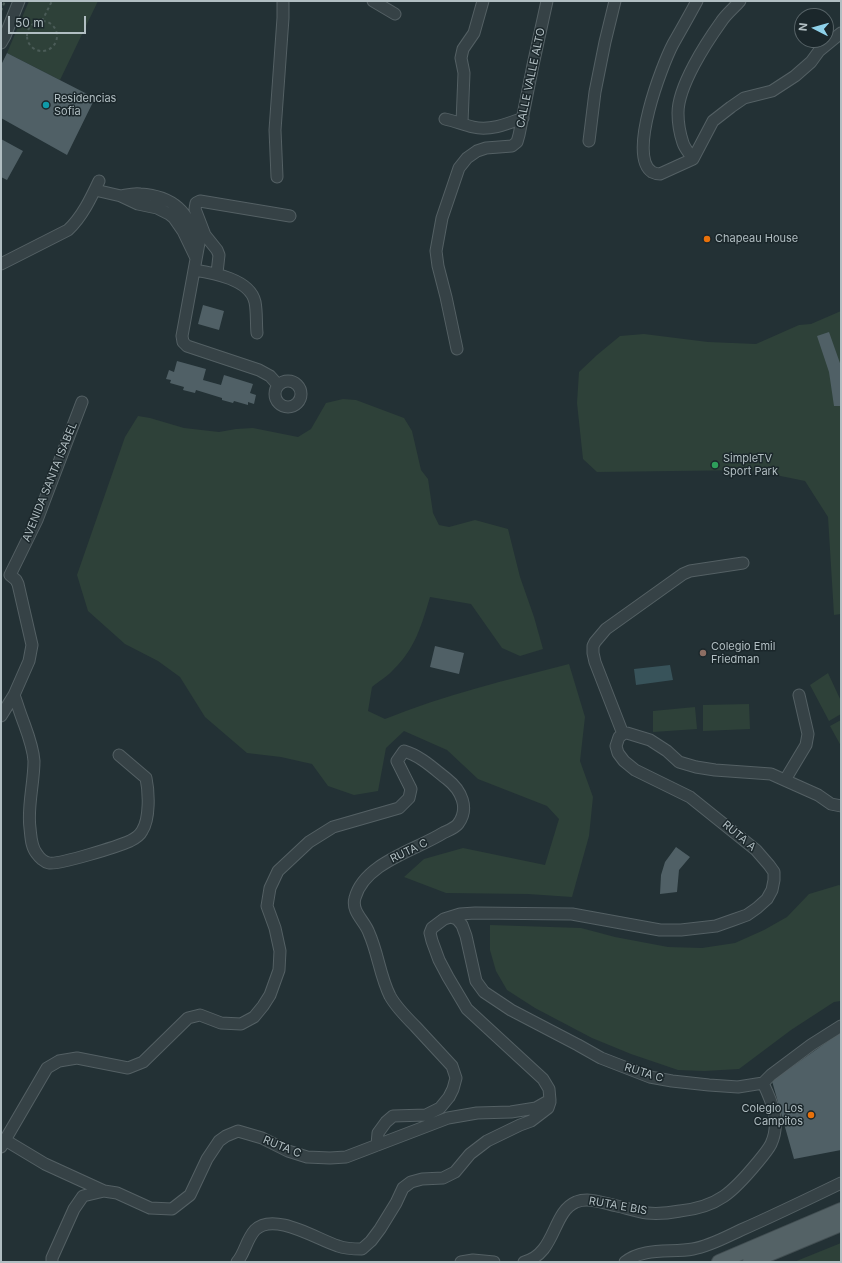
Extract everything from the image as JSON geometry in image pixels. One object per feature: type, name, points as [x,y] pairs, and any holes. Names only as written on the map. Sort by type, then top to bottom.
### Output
[{"type":"main road","points":[[719,1262],[841,1210]]},
{"type":"main road","points":[[750,1262],[841,1224]]},
{"type":"street","points":[[1,42],[19,1]]},
{"type":"street","points":[[277,177],[275,130],[283,1]]},
{"type":"street","points":[[283,18],[292,1]]},
{"type":"street","points":[[373,1],[395,14]]},
{"type":"street","points":[[462,123],[464,74],[461,58],[463,49],[474,33],[483,1]]},
{"type":"street","name":"CALLE VALLE ALTO","points":[[456,349],[436,251],[442,218],[459,168],[467,158],[477,151],[486,148],[512,146],[517,142],[547,1]]},
{"type":"street","points":[[589,140],[595,92],[615,1]]},
{"type":"street","points":[[696,1],[661,72],[648,111],[642,146],[645,162],[651,171],[660,174],[693,159],[713,121],[744,98],[772,91],[795,76],[811,62],[819,51],[841,33]]},
{"type":"street","points":[[693,159],[683,144],[679,125],[679,101],[687,78],[701,54],[722,20],[740,1]]},
{"type":"street","points":[[446,119],[474,127],[494,127],[523,118]]},
{"type":"street","points":[[1,264],[68,230],[75,224],[97,185],[138,204],[157,208],[174,218],[196,258]]},
{"type":"street","points":[[121,196],[140,193],[161,198],[175,204],[182,210],[193,228],[199,243],[182,336],[183,342],[187,346],[259,370],[270,376],[278,385]]},
{"type":"street","points":[[217,274],[219,255],[217,250],[205,235],[195,209],[196,203],[200,201],[290,216]]},
{"type":"street","points":[[174,218],[182,210]]},
{"type":"street","points":[[194,270],[217,274],[249,289],[255,301],[256,333]]},
{"type":"street","name":"AVENIDA SANTA ISABEL","points":[[6,575],[37,520],[82,402]]},
{"type":"street","points":[[743,563],[690,571],[683,574],[606,629],[595,642],[592,653],[623,734],[626,733],[650,740],[667,751],[679,762],[715,770],[771,774],[818,795],[831,804],[841,806]]},
{"type":"street","points":[[1,716],[14,695],[29,661],[32,645],[18,584],[16,580],[6,575]]},
{"type":"street","points":[[14,695],[30,738],[34,761],[29,821],[33,847],[37,854],[48,863],[72,860],[110,848],[131,841],[142,832],[146,822],[148,804],[148,788],[146,778],[119,755]]},
{"type":"street","points":[[785,780],[806,745],[808,734],[799,695]]},
{"type":"street","name":"RUTA A","points":[[451,917],[460,914],[474,913],[572,914],[660,930],[681,930],[716,926],[747,915],[767,898],[772,890],[774,872],[756,850],[690,797],[635,770],[624,761],[618,753],[616,746],[619,737],[623,734]]},
{"type":"street","name":"RUTA C","points":[[404,751],[414,754],[454,785],[463,799],[463,812],[458,824],[438,837],[381,865],[366,878],[354,898],[356,914],[369,931],[377,954],[382,977],[390,997],[452,1066],[456,1078],[449,1098],[440,1108],[426,1115],[393,1116],[386,1122],[378,1133],[377,1146],[346,1157],[307,1157],[288,1151],[262,1138],[238,1131],[219,1141],[207,1159],[190,1195],[172,1209],[150,1208],[117,1193],[104,1191],[3,1144],[47,1068],[59,1061],[77,1058],[128,1068],[143,1062],[188,1018],[200,1015],[221,1023],[241,1024],[254,1017],[270,995],[279,970],[280,952],[275,928],[267,906],[270,888],[278,871],[309,842],[333,827],[399,808],[409,798],[411,789],[397,761],[404,751]]},
{"type":"street","points":[[236,1262],[240,1258],[246,1242],[256,1229],[268,1224],[280,1224],[311,1234],[337,1246],[362,1249],[371,1241],[380,1229],[396,1203],[403,1188],[411,1182],[422,1179],[443,1178],[456,1172],[470,1154],[487,1141],[531,1121],[548,1108],[550,1100],[549,1088],[543,1079],[467,1010],[448,977],[430,933],[432,928],[444,919],[451,917]]},
{"type":"street","name":"RUTA C","points":[[451,917],[456,919],[462,926],[466,936],[476,981],[484,992],[511,1010],[578,1044],[601,1058],[650,1077],[672,1081],[738,1087],[762,1083],[841,1026]]},
{"type":"street","name":"RUTA E BIS","points":[[524,1262],[532,1260],[543,1251],[559,1220],[566,1210],[574,1203],[586,1199],[646,1213],[695,1210],[709,1205],[724,1196],[742,1180],[771,1144],[775,1130],[775,1116],[772,1102],[762,1083]]},
{"type":"street","points":[[377,1146],[448,1118],[477,1113],[511,1112],[536,1108],[550,1100]]},
{"type":"street","points":[[625,1262],[640,1254],[694,1249],[711,1244],[774,1216],[841,1183]]},
{"type":"street","points":[[52,1262],[52,1258],[74,1209],[83,1196],[104,1191]]},
{"type":"street","points":[[461,1262],[473,1260],[494,1262]]},
{"type":"path","points":[[1,11],[5,1]]},
{"type":"path","points":[[42,21],[51,24],[57,32],[58,37],[51,49],[41,52],[32,47],[27,38],[28,33],[33,25],[42,21],[52,1]]},
{"type":"green space","points":[[29,1],[98,1],[60,80],[7,53]]},
{"type":"green space","name":"SimpleTV Sport Park","points":[[841,311],[841,614],[834,615],[828,517],[805,481],[751,470],[597,472],[583,459],[577,403],[579,372],[620,336],[644,334],[708,342],[756,344],[799,325],[811,324]]},
{"type":"green space","points":[[343,399],[356,400],[404,418],[412,431],[421,470],[428,479],[433,513],[439,525],[449,527],[475,520],[508,529],[520,577],[543,649],[520,656],[502,648],[471,604],[430,597],[413,645],[392,672],[372,687],[368,711],[385,719],[453,695],[569,664],[585,717],[580,761],[593,797],[589,836],[572,897],[528,894],[446,893],[404,877],[424,859],[463,848],[545,865],[559,819],[547,806],[478,779],[447,750],[404,731],[386,748],[378,791],[354,795],[328,786],[312,764],[281,757],[247,753],[205,717],[180,677],[158,661],[125,644],[88,611],[77,575],[125,437],[138,416],[184,428],[219,432],[253,428],[298,437],[311,429],[326,403]]},
{"type":"green space","points":[[828,673],[841,701],[841,714],[829,721],[810,685]]},
{"type":"green space","points":[[749,704],[750,729],[703,731],[703,705]]},
{"type":"green space","points":[[695,707],[697,729],[653,732],[653,711]]},
{"type":"green space","points":[[841,720],[841,746],[830,726]]},
{"type":"green space","points":[[839,885],[841,886],[841,1001],[834,1002],[791,1030],[739,1069],[704,1071],[678,1070],[631,1054],[592,1038],[535,1008],[507,990],[496,971],[490,950],[490,925],[581,928],[615,937],[668,947],[702,948],[735,943],[764,930],[787,917],[809,894]]},
{"type":"green space","points":[[841,1243],[841,1262],[794,1262]]},
{"type":"water","points":[[670,665],[673,680],[636,685],[634,669]]},
{"type":"building","name":"Residencias Sofia","points":[[7,53],[95,98],[67,155],[1,118],[1,65]]},
{"type":"building","points":[[1,139],[23,151],[7,180],[1,177]]},
{"type":"building","points":[[203,305],[224,311],[219,330],[198,324]]},
{"type":"building","points":[[829,332],[841,366],[841,406],[834,406],[829,372],[817,336]]},
{"type":"building","points":[[177,361],[206,369],[203,380],[221,385],[224,375],[253,384],[250,393],[256,395],[254,404],[248,402],[248,405],[234,401],[233,403],[196,390],[195,393],[183,390],[184,387],[170,383],[171,380],[166,379],[169,370],[174,372]]},
{"type":"building","points":[[435,646],[464,653],[459,674],[430,667]]},
{"type":"building","points":[[676,847],[690,857],[679,870],[677,892],[660,894],[661,875],[665,862]]},
{"type":"building","name":"Colegio Los Campitos","points":[[841,1032],[841,1150],[794,1159],[772,1081]]},
{"type":"place","name":"Residencias Sofia","points":[[46,105]]},
{"type":"place","name":"Chapeau House","points":[[707,239]]},
{"type":"place","name":"SimpleTV Sport Park","points":[[715,465]]},
{"type":"place","name":"Colegio Emil Friedman","points":[[703,653]]},
{"type":"place","name":"Colegio Los Campitos","points":[[811,1115]]}]
